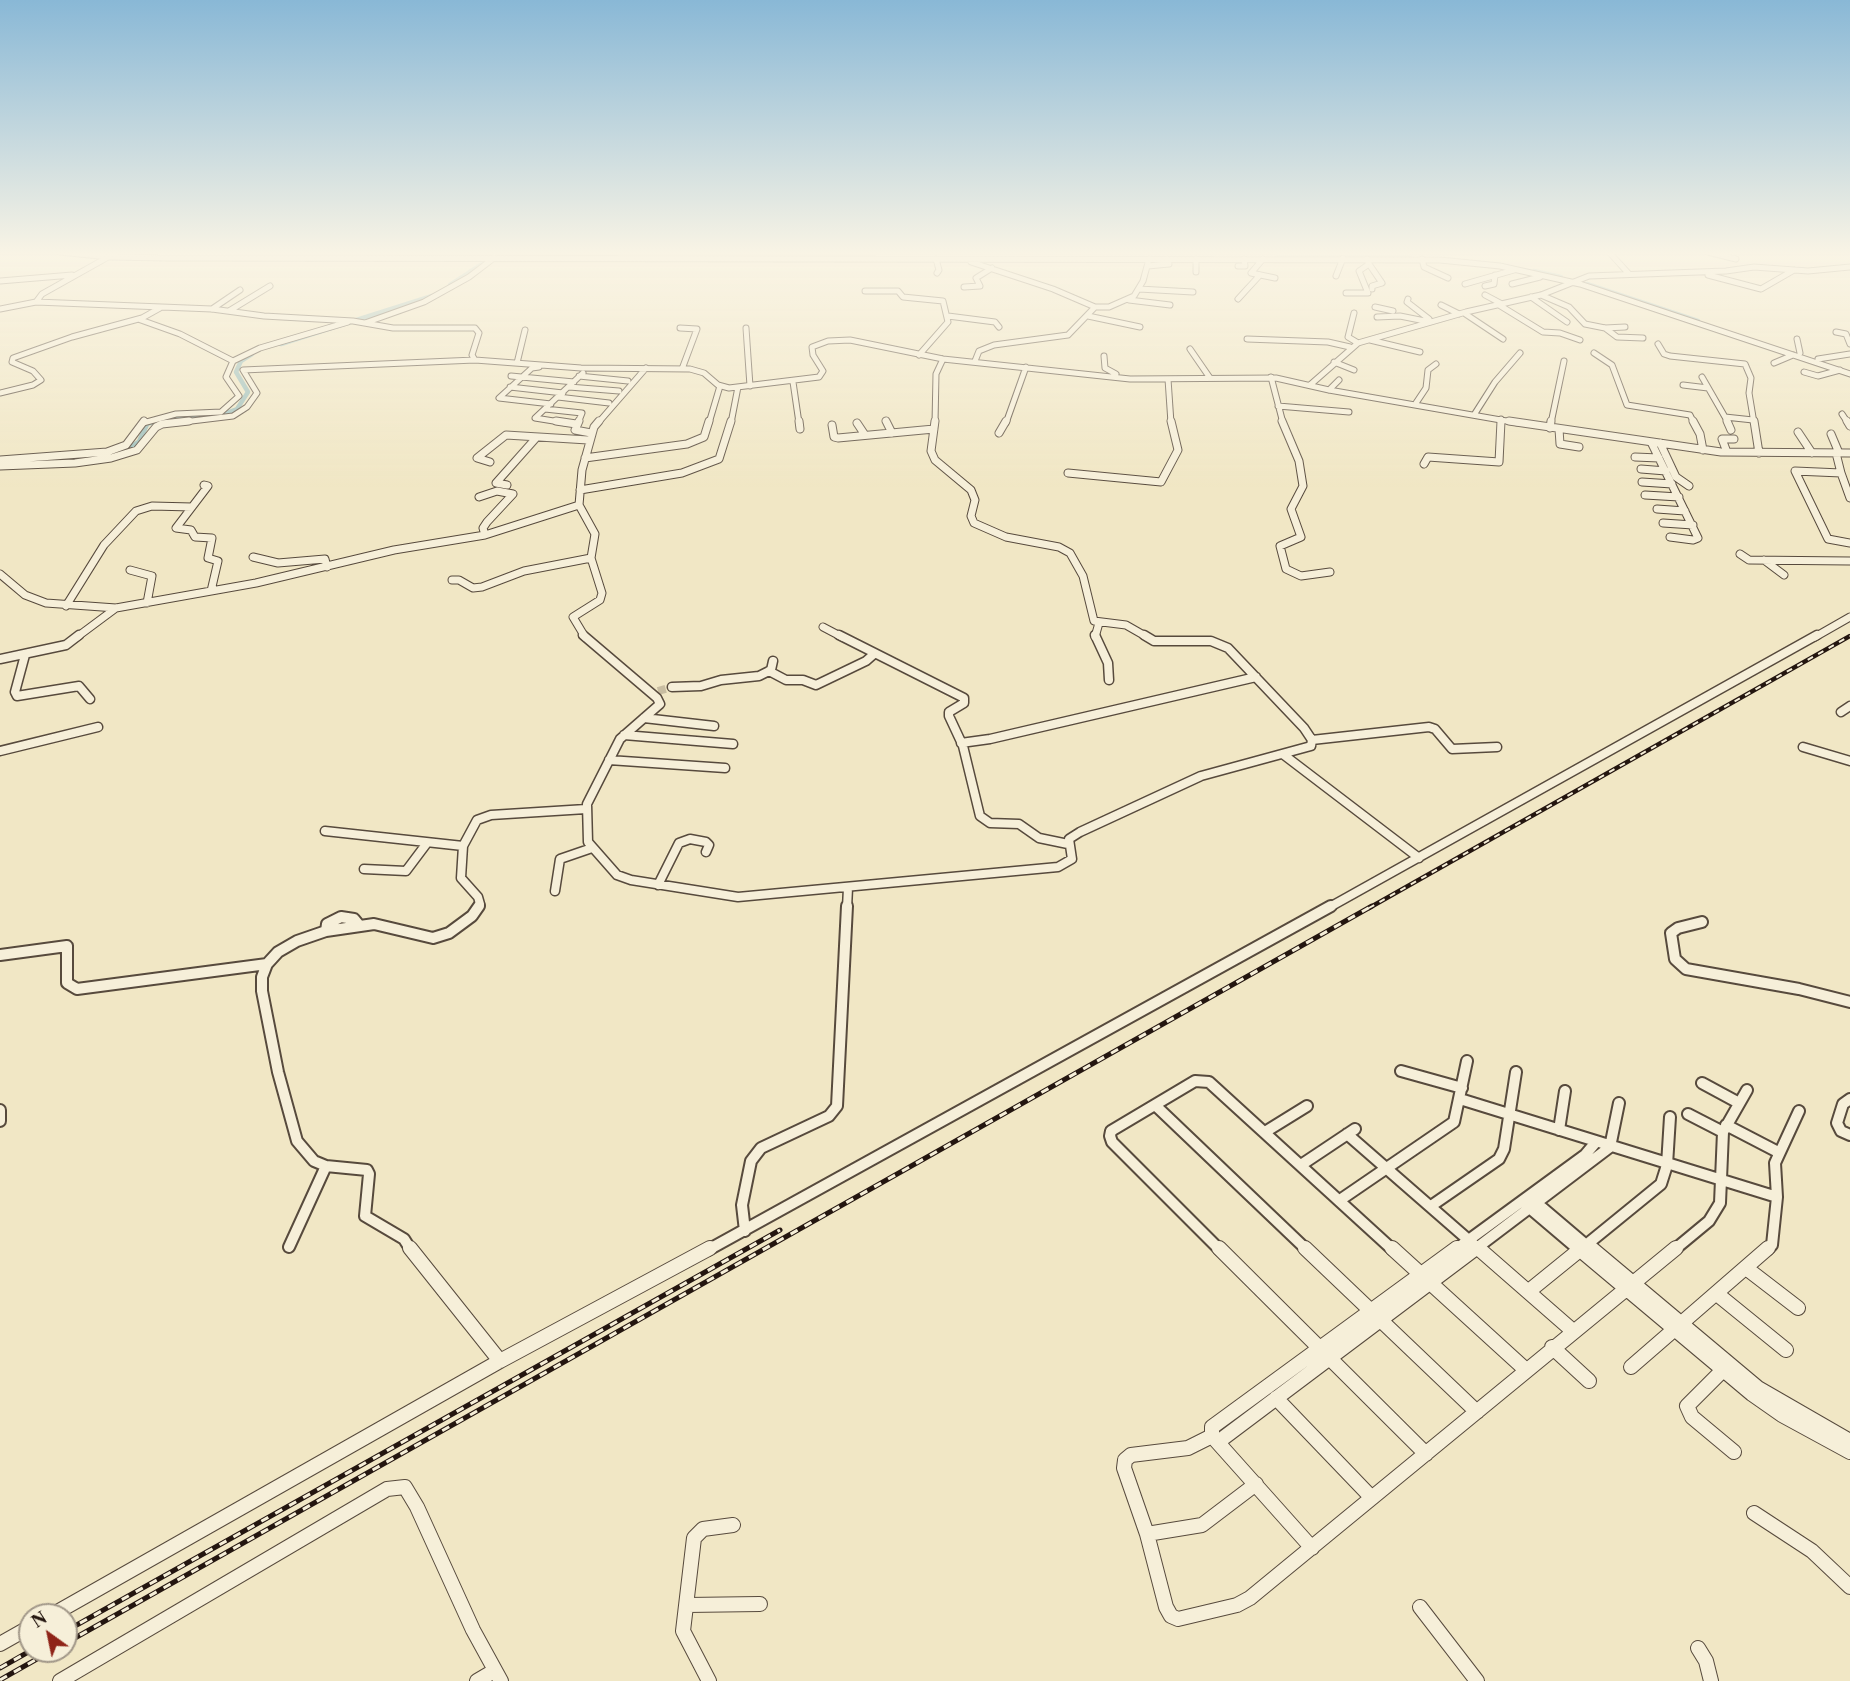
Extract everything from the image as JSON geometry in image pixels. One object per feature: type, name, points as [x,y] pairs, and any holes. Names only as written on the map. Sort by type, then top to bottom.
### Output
[{"type":"street","points":[[0,393],[33,385],[40,380],[33,371],[12,362],[14,358],[96,330]]},
{"type":"street","points":[[172,330],[233,361]]},
{"type":"street","points":[[0,466],[67,464],[111,458],[137,450],[156,427],[162,424],[229,418],[247,408],[256,396],[255,387],[230,363],[260,348],[321,330]]},
{"type":"street","points":[[475,360],[472,357],[479,333],[477,330]]},
{"type":"street","points":[[517,363],[525,330]]},
{"type":"street","points":[[682,369],[696,330]]},
{"type":"street","points":[[746,330],[750,386]]},
{"type":"street","points":[[919,355],[942,330]]},
{"type":"street","points":[[975,361],[979,351],[986,347],[1068,335],[1073,330]]},
{"type":"street","points":[[1350,330],[1348,337],[1358,343]]},
{"type":"street","points":[[1310,385],[1350,347],[1367,339],[1398,330]]},
{"type":"street","points":[[1489,330],[1503,339]]},
{"type":"street","points":[[1541,330],[1560,333],[1580,340]]},
{"type":"street","points":[[1608,330],[1617,337],[1643,338]]},
{"type":"street","points":[[1725,330],[1850,374]]},
{"type":"street","points":[[1836,332],[1846,334],[1850,344]]},
{"type":"street","points":[[1385,334],[1400,338]]},
{"type":"street","points":[[1247,339],[1328,342],[1350,347]]},
{"type":"street","points":[[1367,339],[1420,352]]},
{"type":"street","points":[[1797,339],[1797,354]]},
{"type":"street","points":[[590,437],[576,432],[576,424],[582,413],[499,398],[534,367],[585,371],[682,369],[704,374],[720,386],[738,387],[813,379],[823,371],[812,350],[814,345],[828,341],[850,340],[943,359],[1123,378],[1271,377],[1329,390],[1416,403],[1550,428],[1703,450],[1759,453],[1850,453]]},
{"type":"street","points":[[1658,344],[1664,354],[1670,356],[1745,364],[1751,378],[1749,393],[1759,453]]},
{"type":"street","points":[[1190,349],[1210,378]]},
{"type":"street","points":[[1474,415],[1495,382],[1520,353]]},
{"type":"street","points":[[1593,353],[1612,365],[1628,405],[1690,415],[1700,434],[1703,450]]},
{"type":"street","points":[[1774,363],[1797,354],[1850,369]]},
{"type":"street","points":[[1818,359],[1850,354]]},
{"type":"street","points":[[1839,355],[1850,359]]},
{"type":"street","points":[[1104,356],[1105,368],[1123,378]]},
{"type":"street","points":[[943,359],[936,374],[937,409],[932,455],[971,490],[975,500],[971,516],[974,523],[1014,540],[1059,547],[1070,554],[1081,570],[1087,588],[1091,617],[1099,623],[1126,626],[1154,641],[1217,642],[1228,648],[1312,740]]},
{"type":"street","points":[[0,460],[107,452],[126,445],[144,421],[176,414],[221,412],[239,396],[227,379],[237,370],[381,362],[475,360],[585,371],[628,381]]},
{"type":"street","points":[[1550,428],[1563,361]]},
{"type":"street","points":[[1334,362],[1354,370]]},
{"type":"street","points":[[1416,403],[1426,388],[1428,370],[1436,364]]},
{"type":"street","points":[[999,433],[1006,422],[1026,367]]},
{"type":"street","points":[[646,368],[600,419],[590,437],[579,505],[595,534],[591,558],[601,598],[579,611],[573,616],[573,621],[584,636],[655,692],[660,704],[624,735],[585,809],[586,834],[592,848],[618,875],[658,885],[738,897],[1058,867],[1072,859],[1069,839],[1080,832],[1181,784],[1244,762],[1306,749],[1311,746],[1312,740]]},
{"type":"street","points":[[1804,372],[1822,376],[1840,370]]},
{"type":"street","points":[[576,424],[535,419],[585,371]]},
{"type":"street","points":[[511,376],[619,391]]},
{"type":"street","points":[[1271,377],[1278,406],[1299,461],[1303,486],[1291,509],[1301,537],[1280,546],[1286,569],[1300,576],[1330,572]]},
{"type":"street","points":[[1702,377],[1731,430]]},
{"type":"street","points":[[1068,473],[1161,482],[1178,450],[1171,426],[1168,379]]},
{"type":"street","points":[[1329,390],[1339,380]]},
{"type":"street","points":[[793,382],[800,429]]},
{"type":"street","points":[[1683,385],[1708,388]]},
{"type":"street","points":[[585,458],[687,444],[704,437],[720,386]]},
{"type":"street","points":[[510,387],[609,403]]},
{"type":"street","points":[[580,490],[682,473],[719,459],[722,456],[730,427],[738,387]]},
{"type":"street","points":[[1278,406],[1349,412]]},
{"type":"street","points":[[1842,414],[1850,426]]},
{"type":"street","points":[[1725,417],[1753,420]]},
{"type":"street","points":[[1424,464],[1426,459],[1433,457],[1499,462],[1501,419]]},
{"type":"street","points":[[915,420],[920,431]]},
{"type":"street","points":[[886,421],[892,433]]},
{"type":"street","points":[[857,423],[865,435]]},
{"type":"street","points":[[832,425],[836,438],[934,429]]},
{"type":"street","points":[[1559,429],[1560,444],[1579,447]]},
{"type":"street","points":[[1798,432],[1812,453]]},
{"type":"street","points":[[1832,434],[1850,498]]},
{"type":"street","points":[[490,462],[477,459],[503,436],[590,437]]},
{"type":"street","points":[[507,485],[496,483],[536,438]]},
{"type":"street","points":[[1727,452],[1722,439],[1734,438]]},
{"type":"street","points":[[1633,444],[1655,443]]},
{"type":"street","points":[[1655,443],[1659,458],[1693,525],[1696,539],[1670,537]]},
{"type":"street","points":[[1655,443],[1676,477],[1689,486]]},
{"type":"street","points":[[1635,457],[1659,458]]},
{"type":"street","points":[[1641,469],[1666,471]]},
{"type":"street","points":[[1841,472],[1796,471],[1828,539],[1850,543]]},
{"type":"street","points":[[1642,482],[1672,484]]},
{"type":"street","points":[[204,485],[208,486],[176,528],[190,530],[195,537],[212,538],[208,558],[218,561],[211,591]]},
{"type":"street","points":[[479,497],[496,491],[513,494],[487,522],[483,528],[485,535]]},
{"type":"street","points":[[1645,495],[1678,497]]},
{"type":"street","points":[[0,574],[25,595],[66,606],[116,608],[327,567],[394,550],[485,535],[579,505]]},
{"type":"street","points":[[66,606],[104,545],[136,511],[152,506],[192,507]]},
{"type":"street","points":[[1657,509],[1686,511]]},
{"type":"street","points":[[1663,523],[1693,525]]},
{"type":"street","points":[[1740,554],[1747,560],[1850,561]]},
{"type":"street","points":[[253,557],[278,562],[325,559],[327,567]]},
{"type":"street","points":[[452,580],[459,580],[473,588],[482,587],[534,569],[591,558]]},
{"type":"street","points":[[1764,560],[1784,575]]},
{"type":"street","points":[[130,570],[152,576],[147,603]]},
{"type":"street","points":[[0,659],[66,645],[116,608]]},
{"type":"street","points":[[73,1603],[500,1361],[745,1231],[1026,1072],[1419,858],[1850,617]]},
{"type":"street","points":[[1099,623],[1094,634],[1108,663],[1109,680]]},
{"type":"street","points":[[823,627],[964,698],[964,703],[949,712],[961,743],[980,816],[984,821],[1019,824],[1039,838],[1068,844]]},
{"type":"street","points":[[672,687],[701,687],[721,680],[753,677],[769,672],[786,680],[802,680],[816,685],[863,663],[874,654]]},
{"type":"street","points":[[26,655],[15,692],[17,696],[79,686],[90,699]]},
{"type":"street","points":[[769,672],[773,661]]},
{"type":"street","points":[[961,743],[990,739],[1256,677]]},
{"type":"street","points":[[1841,712],[1850,706]]},
{"type":"street","points":[[644,718],[714,726]]},
{"type":"street","points":[[0,751],[98,727]]},
{"type":"street","points":[[1312,740],[1429,727],[1435,729],[1452,749],[1497,747]]},
{"type":"street","points":[[624,735],[733,744]]},
{"type":"street","points":[[1803,747],[1850,761]]},
{"type":"street","points":[[1284,755],[1419,858]]},
{"type":"street","points":[[609,760],[725,768]]},
{"type":"street","points":[[500,1361],[418,1261],[404,1239],[365,1216],[369,1174],[367,1170],[357,1167],[326,1166],[314,1161],[297,1141],[278,1072],[262,991],[267,964],[278,952],[297,941],[326,931],[359,925],[389,925],[433,938],[449,933],[472,916],[480,904],[478,897],[461,878],[463,846],[472,825],[483,817],[585,809]]},
{"type":"street","points":[[325,831],[463,846]]},
{"type":"street","points":[[658,885],[679,843],[690,839],[706,842],[710,844],[706,852]]},
{"type":"street","points":[[364,869],[406,871],[427,843]]},
{"type":"street","points":[[555,891],[560,859],[592,848]]},
{"type":"street","points":[[745,1231],[743,1197],[751,1161],[756,1153],[829,1116],[837,1106],[848,888]]},
{"type":"street","points":[[1702,922],[1678,928],[1671,933],[1675,959],[1686,969],[1799,989],[1850,1002]]},
{"type":"street","points":[[0,955],[67,946],[67,983],[70,987],[77,989],[108,987],[267,964]]},
{"type":"street","points":[[1340,1200],[1448,1127],[1456,1117],[1467,1060]]},
{"type":"street","points":[[1401,1071],[1510,1115],[1666,1165],[1777,1197]]},
{"type":"street","points":[[1431,1206],[1499,1159],[1510,1115],[1516,1072]]},
{"type":"street","points":[[1425,1454],[1113,1142],[1110,1136],[1111,1131],[1203,1079],[1209,1082],[1526,1370]]},
{"type":"street","points":[[1702,1083],[1739,1103]]},
{"type":"street","points":[[1374,1315],[1328,1358],[1276,1398],[1215,1439],[1188,1448],[1131,1455],[1125,1460],[1124,1468],[1146,1534],[1166,1607],[1171,1616],[1178,1619],[1238,1605],[1250,1598],[1477,1412],[1552,1347],[1709,1221],[1720,1203],[1725,1129],[1747,1090]]},
{"type":"street","points":[[1558,1130],[1565,1091]]},
{"type":"street","points":[[1850,1099],[1843,1104],[1837,1123],[1840,1131],[1850,1135]]},
{"type":"street","points":[[1312,1548],[1215,1439],[1212,1427],[1318,1349],[1374,1315],[1529,1202],[1610,1147],[1618,1103]]},
{"type":"street","points":[[1155,1105],[1477,1412]]},
{"type":"street","points":[[1264,1132],[1307,1106]]},
{"type":"street","points":[[0,1110],[0,1121]]},
{"type":"street","points":[[1631,1367],[1772,1245],[1777,1197],[1774,1163],[1799,1111]]},
{"type":"street","points":[[1688,1114],[1778,1152]]},
{"type":"street","points":[[1528,1291],[1656,1190],[1664,1179],[1670,1117]]},
{"type":"street","points":[[1301,1165],[1351,1132],[1386,1168],[1573,1331]]},
{"type":"street","points":[[1529,1202],[1585,1155],[1596,1142]]},
{"type":"street","points":[[289,1247],[326,1166]]},
{"type":"street","points":[[1529,1202],[1678,1327],[1771,1397],[1850,1441]]},
{"type":"street","points":[[1746,1268],[1798,1308]]},
{"type":"street","points":[[1717,1294],[1786,1350]]},
{"type":"street","points":[[1678,1327],[1723,1370],[1765,1404],[1850,1452]]},
{"type":"street","points":[[1552,1347],[1589,1381]]},
{"type":"street","points":[[1723,1370],[1687,1406],[1688,1412],[1734,1452]]},
{"type":"street","points":[[1276,1398],[1372,1498]]},
{"type":"street","points":[[1146,1534],[1202,1525],[1256,1484]]},
{"type":"street","points":[[60,1681],[387,1489],[405,1487],[417,1507],[498,1676],[477,1681]]},
{"type":"street","points":[[1754,1513],[1812,1551],[1850,1587]]},
{"type":"street","points":[[709,1681],[687,1643],[683,1631],[694,1538],[703,1529],[733,1525]]},
{"type":"street","points":[[687,1605],[760,1604]]},
{"type":"street","points":[[1420,1607],[1476,1681]]},
{"type":"street","points":[[0,1644],[18,1634]]},
{"type":"street","points":[[1698,1648],[1706,1661],[1711,1681]]},
{"type":"waterway","points":[[281,344],[324,330]]},
{"type":"waterway","points":[[151,423],[161,419],[224,414],[237,409],[248,392],[236,372],[241,361],[252,354]]},
{"type":"waterway","points":[[61,461],[126,450],[139,442],[147,424],[155,421]]},
{"type":"tunnel","points":[[658,691],[672,687]]},
{"type":"railway","points":[[1369,908],[1850,636]]},
{"type":"railway","points":[[78,1636],[1372,906]]},
{"type":"railway","points":[[78,1624],[780,1230]]},
{"type":"railway","points":[[0,1668],[18,1658]]},
{"type":"railway","points":[[0,1680],[30,1663]]}]
